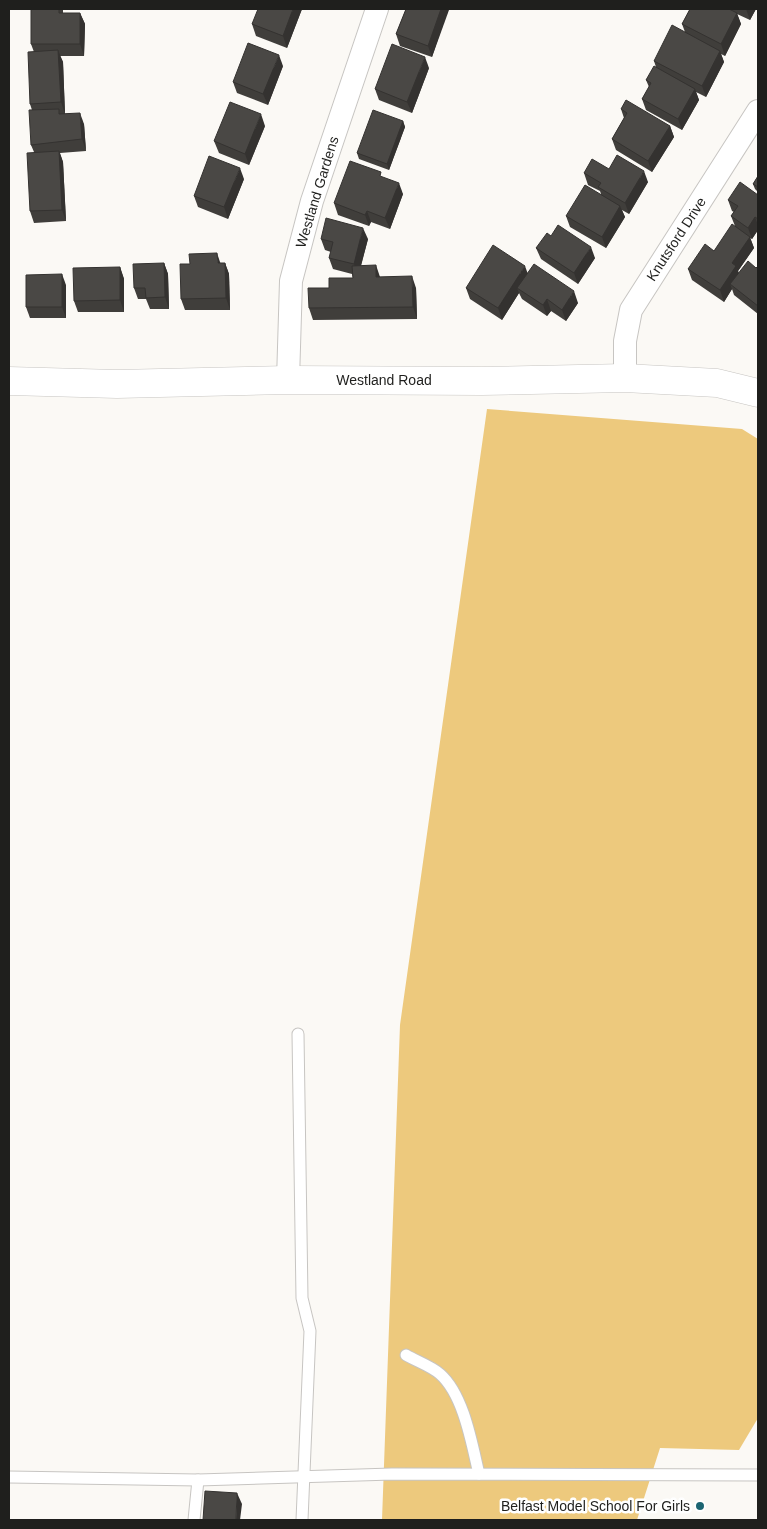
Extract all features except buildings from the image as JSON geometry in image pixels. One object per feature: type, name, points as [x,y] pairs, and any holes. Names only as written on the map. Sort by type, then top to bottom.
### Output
[{"type":"street","name":"Westland Gardens","points":[[288,380],[291,281],[312,201],[377,9]]},
{"type":"street","name":"Knutsford Drive","points":[[625,378],[625,341],[631,310],[758,111]]},
{"type":"street","name":"Westland Road","points":[[9,381],[117,384],[288,380],[482,381],[625,378],[717,383],[758,393]]},
{"type":"lane","points":[[298,1034],[302,1298],[310,1332],[302,1520]]},
{"type":"lane","points":[[406,1355],[440,1374],[453,1392],[468,1427],[479,1474]]},
{"type":"lane","points":[[9,1477],[198,1480],[392,1474],[758,1475]]},
{"type":"lane","points":[[194,1520],[198,1480]]},
{"type":"shaded area","points":[[487,409],[742,429],[758,439],[758,1418],[739,1450],[660,1448],[637,1520],[382,1520],[400,1025]]},
{"type":"place","name":"Belfast Model School For Girls","points":[[700,1506]]}]
